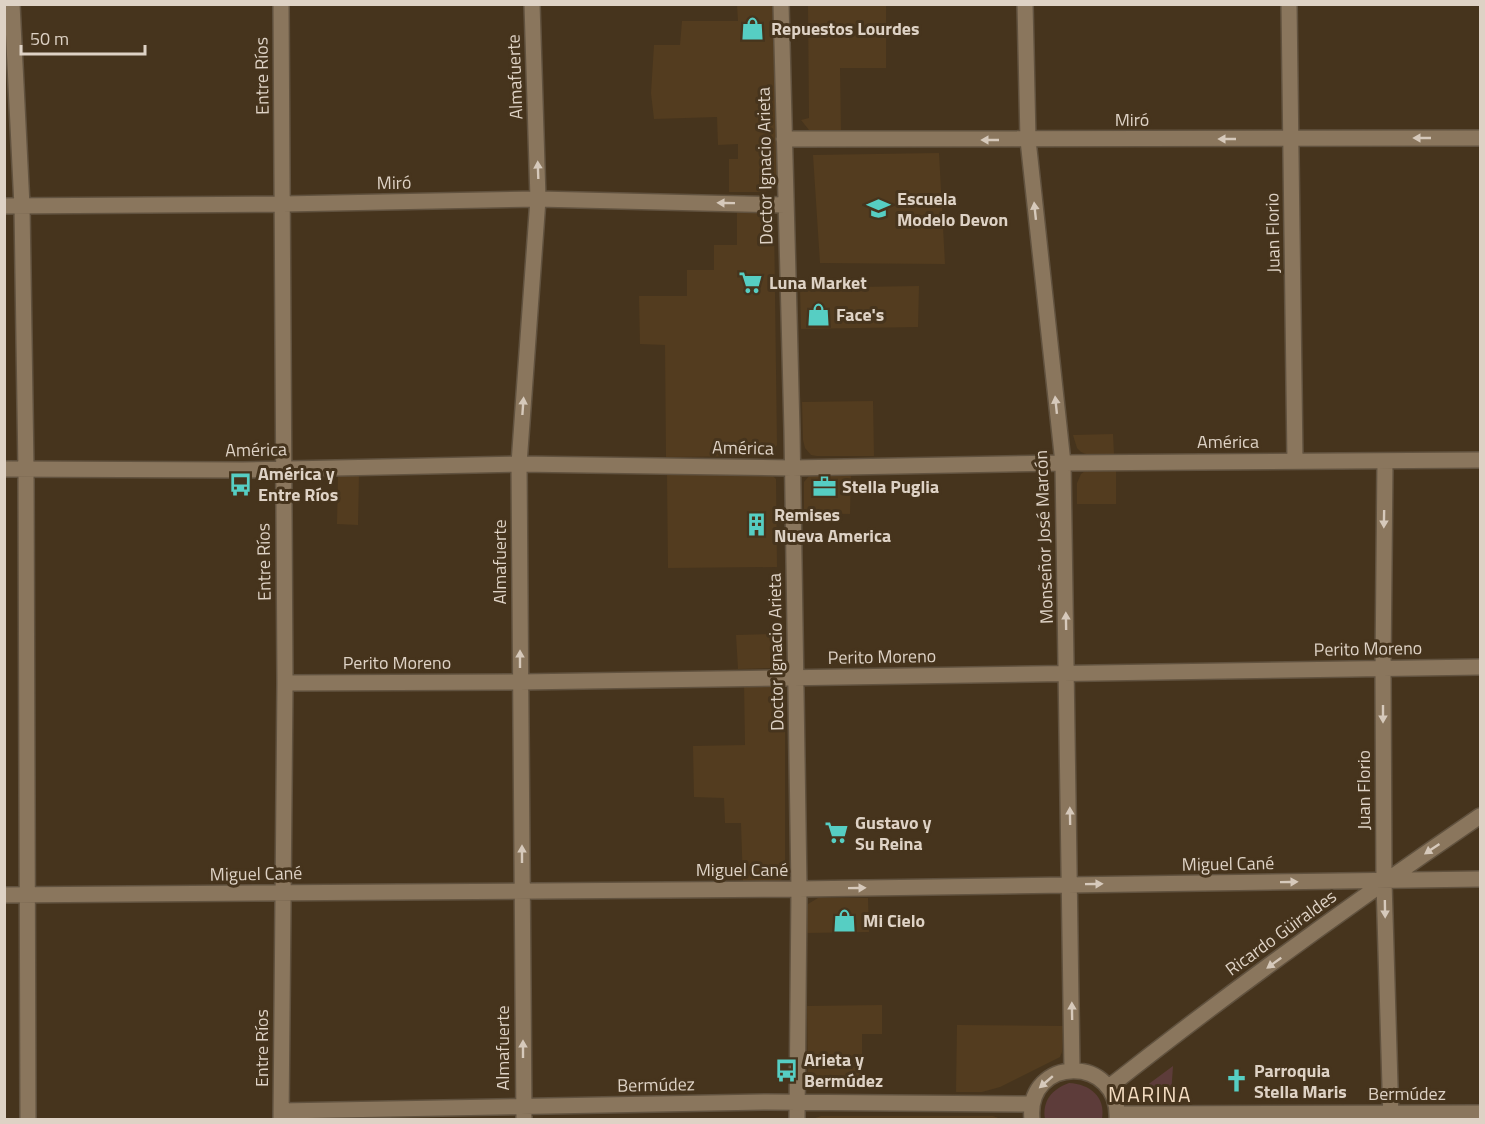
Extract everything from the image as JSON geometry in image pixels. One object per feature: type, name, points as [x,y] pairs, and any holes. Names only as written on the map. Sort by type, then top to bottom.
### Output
[{"type":"street","points":[[12,4],[22,206],[26,470],[28,1119]]},
{"type":"street","name":"Entre Ríos","points":[[281,4],[285,683],[281,1115]]},
{"type":"street","name":"Almafuerte","points":[[524,1113],[519,464],[538,199],[532,4]]},
{"type":"street","name":"Doctor Ignacio Arieta","points":[[781,4],[799,889],[797,1119]]},
{"type":"street","name":"Monseñor José Marcón","points":[[1025,4],[1028,140],[1063,463],[1072,1070]]},
{"type":"street","name":"Juan Florio","points":[[1289,4],[1295,461]]},
{"type":"street","name":"Miró","points":[[784,139],[1480,138]]},
{"type":"street","name":"Miró","points":[[4,206],[538,199],[785,205]]},
{"type":"street","name":"América","points":[[4,469],[283,470],[519,464],[792,468],[1063,463],[1480,460]]},
{"type":"street","name":"Juan Florio","points":[[1385,461],[1384,882],[1391,1117]]},
{"type":"street","name":"Perito Moreno","points":[[285,683],[520,682],[1480,667]]},
{"type":"street","name":"Ricardo Güiraldes","points":[[1109,1087],[1384,882],[1480,816]]},
{"type":"street","name":"Miguel Cané","points":[[4,896],[799,889],[1480,879]]},
{"type":"street","points":[[1032,1112],[1038,1089],[1048,1078],[1062,1071],[1072,1070],[1092,1074],[1109,1087],[1117,1106],[1117,1118]]},
{"type":"street","name":"Bermúdez","points":[[281,1115],[524,1113],[796,1103],[1032,1112]]},
{"type":"street","name":"Bermúdez","points":[[1117,1118],[1391,1117],[1480,1113]]},
{"type":"shaded area","points":[[737,5],[777,5],[779,181],[776,186],[765,192],[729,192],[729,159],[738,159],[738,144],[718,145],[717,117],[654,119],[651,93],[654,45],[680,45],[682,21],[738,21]]},
{"type":"shaded area","points":[[808,5],[886,5],[886,68],[840,68],[841,131],[809,130],[801,120],[809,118]]},
{"type":"shaded area","name":"Escuela Modelo Devon","points":[[939,153],[945,264],[820,263],[813,155]]},
{"type":"shaded area","points":[[737,207],[767,209],[774,218],[777,445],[771,453],[764,456],[666,457],[665,345],[640,344],[639,296],[687,296],[687,270],[714,270],[714,245],[737,245]]},
{"type":"shaded area","points":[[919,286],[918,327],[801,329],[800,288]]},
{"type":"shaded area","points":[[873,401],[874,456],[817,456],[811,455],[805,448],[802,402]]},
{"type":"shaded area","points":[[1113,434],[1114,454],[1081,452],[1077,448],[1073,435]]},
{"type":"shaded area","points":[[1116,470],[1116,504],[1077,504],[1077,483],[1081,474],[1085,471]]},
{"type":"shaded area","points":[[851,472],[850,514],[804,513],[804,482],[809,476],[815,473]]},
{"type":"shaded area","points":[[667,473],[771,474],[776,479],[777,567],[668,568]]},
{"type":"shaded area","points":[[338,474],[359,474],[358,525],[337,524]]},
{"type":"shaded area","points":[[777,634],[778,659],[773,668],[738,669],[736,635]]},
{"type":"shaded area","points":[[744,682],[768,682],[785,696],[785,875],[776,883],[743,883],[741,823],[725,823],[724,798],[694,797],[693,746],[745,745]]},
{"type":"shaded area","points":[[818,898],[868,898],[869,932],[806,933],[805,910],[808,904]]},
{"type":"shaded area","points":[[882,1005],[882,1034],[862,1034],[862,1090],[813,1088],[808,1078],[807,1006]]},
{"type":"shaded area","points":[[957,1025],[1063,1026],[1062,1052],[1060,1057],[1000,1087],[982,1092],[956,1092]]},
{"type":"shaded area","points":[[1173,1066],[1171,1095],[1163,1097],[1146,1086]]},
{"type":"shaded area","points":[[1069,1083],[1084,1086],[1095,1093],[1103,1111],[1102,1119],[1045,1119],[1045,1107],[1050,1096]]},
{"type":"shaded area","points":[[821,1116],[993,1116],[1001,1119],[812,1119]]},
{"type":"place","name":"Repuestos Lourdes","points":[[753,29]]},
{"type":"place","name":"Escuela Modelo Devon","points":[[879,209]]},
{"type":"place","name":"Luna Market","points":[[751,283]]},
{"type":"place","name":"Face's","points":[[818,315]]},
{"type":"place","name":"América y Entre Ríos","points":[[240,484]]},
{"type":"place","name":"Stella Puglia","points":[[824,487]]},
{"type":"place","name":"Remises Nueva America","points":[[756,525]]},
{"type":"place","name":"Gustavo y Su Reina","points":[[837,833]]},
{"type":"place","name":"Mi Cielo","points":[[845,921]]},
{"type":"place","name":"Arieta y Bermúdez","points":[[786,1070]]},
{"type":"place","name":"Parroquia Stella Maris","points":[[1236,1081]]},
{"type":"district","name":"MARINA","points":[[1150,1095]]}]
